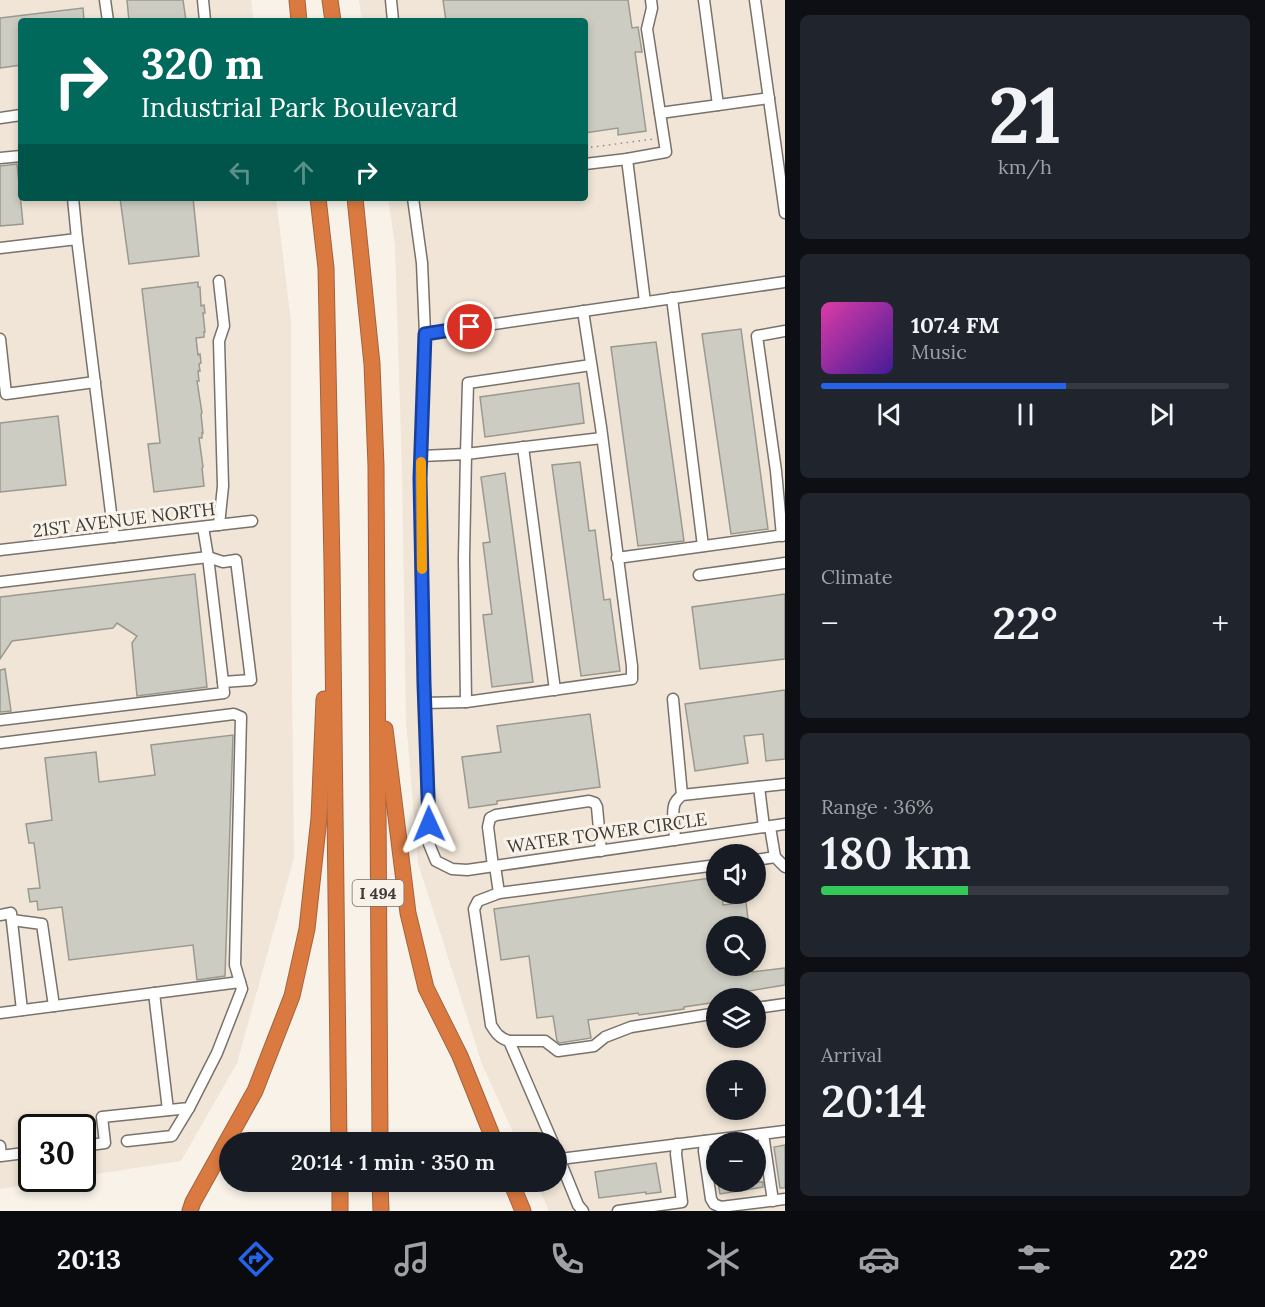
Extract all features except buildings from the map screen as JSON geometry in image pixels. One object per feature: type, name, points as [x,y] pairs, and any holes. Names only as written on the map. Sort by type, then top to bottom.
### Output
[{"type":"highway","points":[[297,0],[299,18]]},
{"type":"highway","points":[[330,0],[333,18]]},
{"type":"highway","name":"I 494","points":[[318,201],[326,268],[339,1132]]},
{"type":"highway","name":"I 494","points":[[355,201],[372,364],[376,466],[380,1132]]},
{"type":"highway","points":[[377,642],[385,730],[408,913],[426,988],[459,1056],[490,1132]]},
{"type":"highway","points":[[190,1211],[255,1090],[292,996],[307,929],[318,818],[324,698],[333,667]]},
{"type":"highway","points":[[340,1192],[340,1211]]},
{"type":"highway","points":[[380,1192],[381,1211]]},
{"type":"highway","points":[[516,1192],[524,1211]]},
{"type":"street","points":[[105,0],[108,18]]},
{"type":"street","points":[[203,0],[205,18]]},
{"type":"street","points":[[391,0],[393,18]]},
{"type":"street","points":[[588,164],[666,152],[647,29],[652,8],[651,0]]},
{"type":"street","points":[[704,0],[718,105]]},
{"type":"street","points":[[755,0],[785,213]]},
{"type":"street","points":[[660,113],[769,98]]},
{"type":"street","points":[[0,117],[18,115]]},
{"type":"street","points":[[0,158],[18,156]]},
{"type":"street","points":[[627,159],[645,302]]},
{"type":"street","points":[[73,201],[114,537]]},
{"type":"street","points":[[413,201],[422,263],[425,334],[421,456],[425,703],[466,702],[632,679],[602,438],[583,311]]},
{"type":"street","points":[[0,248],[77,239]]},
{"type":"street","points":[[219,281],[224,326],[219,341],[223,486],[219,525]]},
{"type":"street","points":[[425,334],[785,282]]},
{"type":"street","points":[[672,298],[703,546]]},
{"type":"street","points":[[617,558],[784,536],[757,336],[785,331]]},
{"type":"street","points":[[0,339],[6,394],[95,382]]},
{"type":"street","points":[[466,702],[464,559],[468,383],[591,365]]},
{"type":"street","points":[[421,456],[466,454],[602,438]]},
{"type":"street","points":[[523,447],[555,690]]},
{"type":"street","name":"21ST AVENUE NORTH","points":[[0,550],[252,521]]},
{"type":"street","points":[[0,720],[224,693],[203,527]]},
{"type":"street","points":[[0,582],[208,557],[224,562],[236,560],[251,680],[223,682]]},
{"type":"street","points":[[699,575],[785,564]]},
{"type":"street","points":[[673,699],[682,795]]},
{"type":"street","name":"WATER TOWER CIRCLE","points":[[425,703],[429,844],[436,861],[452,869],[467,870],[785,824]]},
{"type":"street","points":[[0,743],[234,714],[241,717],[235,965],[242,989],[217,1053],[172,1136],[127,1141]]},
{"type":"street","points":[[675,840],[675,804],[682,795],[785,784]]},
{"type":"street","points":[[759,787],[775,857],[785,867]]},
{"type":"street","points":[[499,893],[488,827],[490,818],[496,815],[589,801],[595,803],[601,851]]},
{"type":"street","points":[[766,858],[775,857]]},
{"type":"street","points":[[706,866],[499,893],[478,901],[474,909],[491,1025],[496,1034],[502,1038],[509,1041],[545,1041],[558,1051],[594,1046],[605,1037],[631,1027],[706,1015]]},
{"type":"street","points":[[0,915],[11,913],[22,1010]]},
{"type":"street","points":[[12,920],[42,924],[54,1006]]},
{"type":"street","points":[[0,1012],[240,982]]},
{"type":"street","points":[[154,993],[168,1110]]},
{"type":"street","points":[[766,1007],[785,1004]]},
{"type":"street","points":[[509,1041],[548,1132]]},
{"type":"street","points":[[96,1144],[105,1143],[102,1117],[189,1108]]},
{"type":"street","points":[[766,1134],[785,1131]]},
{"type":"street","points":[[567,1154],[705,1141],[704,1151],[711,1199],[714,1204],[721,1207],[785,1199]]},
{"type":"street","points":[[618,1211],[682,1202],[676,1154],[677,1144]]},
{"type":"street","points":[[0,1146],[1,1156],[18,1154]]},
{"type":"street","points":[[766,1149],[773,1200]]},
{"type":"street","points":[[567,1178],[578,1205],[583,1211]]},
{"type":"path","points":[[588,148],[664,138]]},
{"type":"shaded area","points":[[0,0],[251,0],[254,18],[18,18],[18,201],[276,201],[291,322],[294,858],[237,1063],[181,1161],[96,1174],[96,1114],[18,1114],[18,1186],[0,1189]]},
{"type":"shaded area","points":[[359,0],[785,0],[785,1211],[549,1211],[540,1192],[567,1192],[567,1132],[513,1132],[482,1064],[418,863],[406,721],[402,469],[395,245],[388,201],[588,201],[588,18],[362,18]]},
{"type":"slow traffic","points":[[421,462],[422,569]]},
{"type":"route","points":[[429,824],[420,478],[425,334],[470,327]]}]
